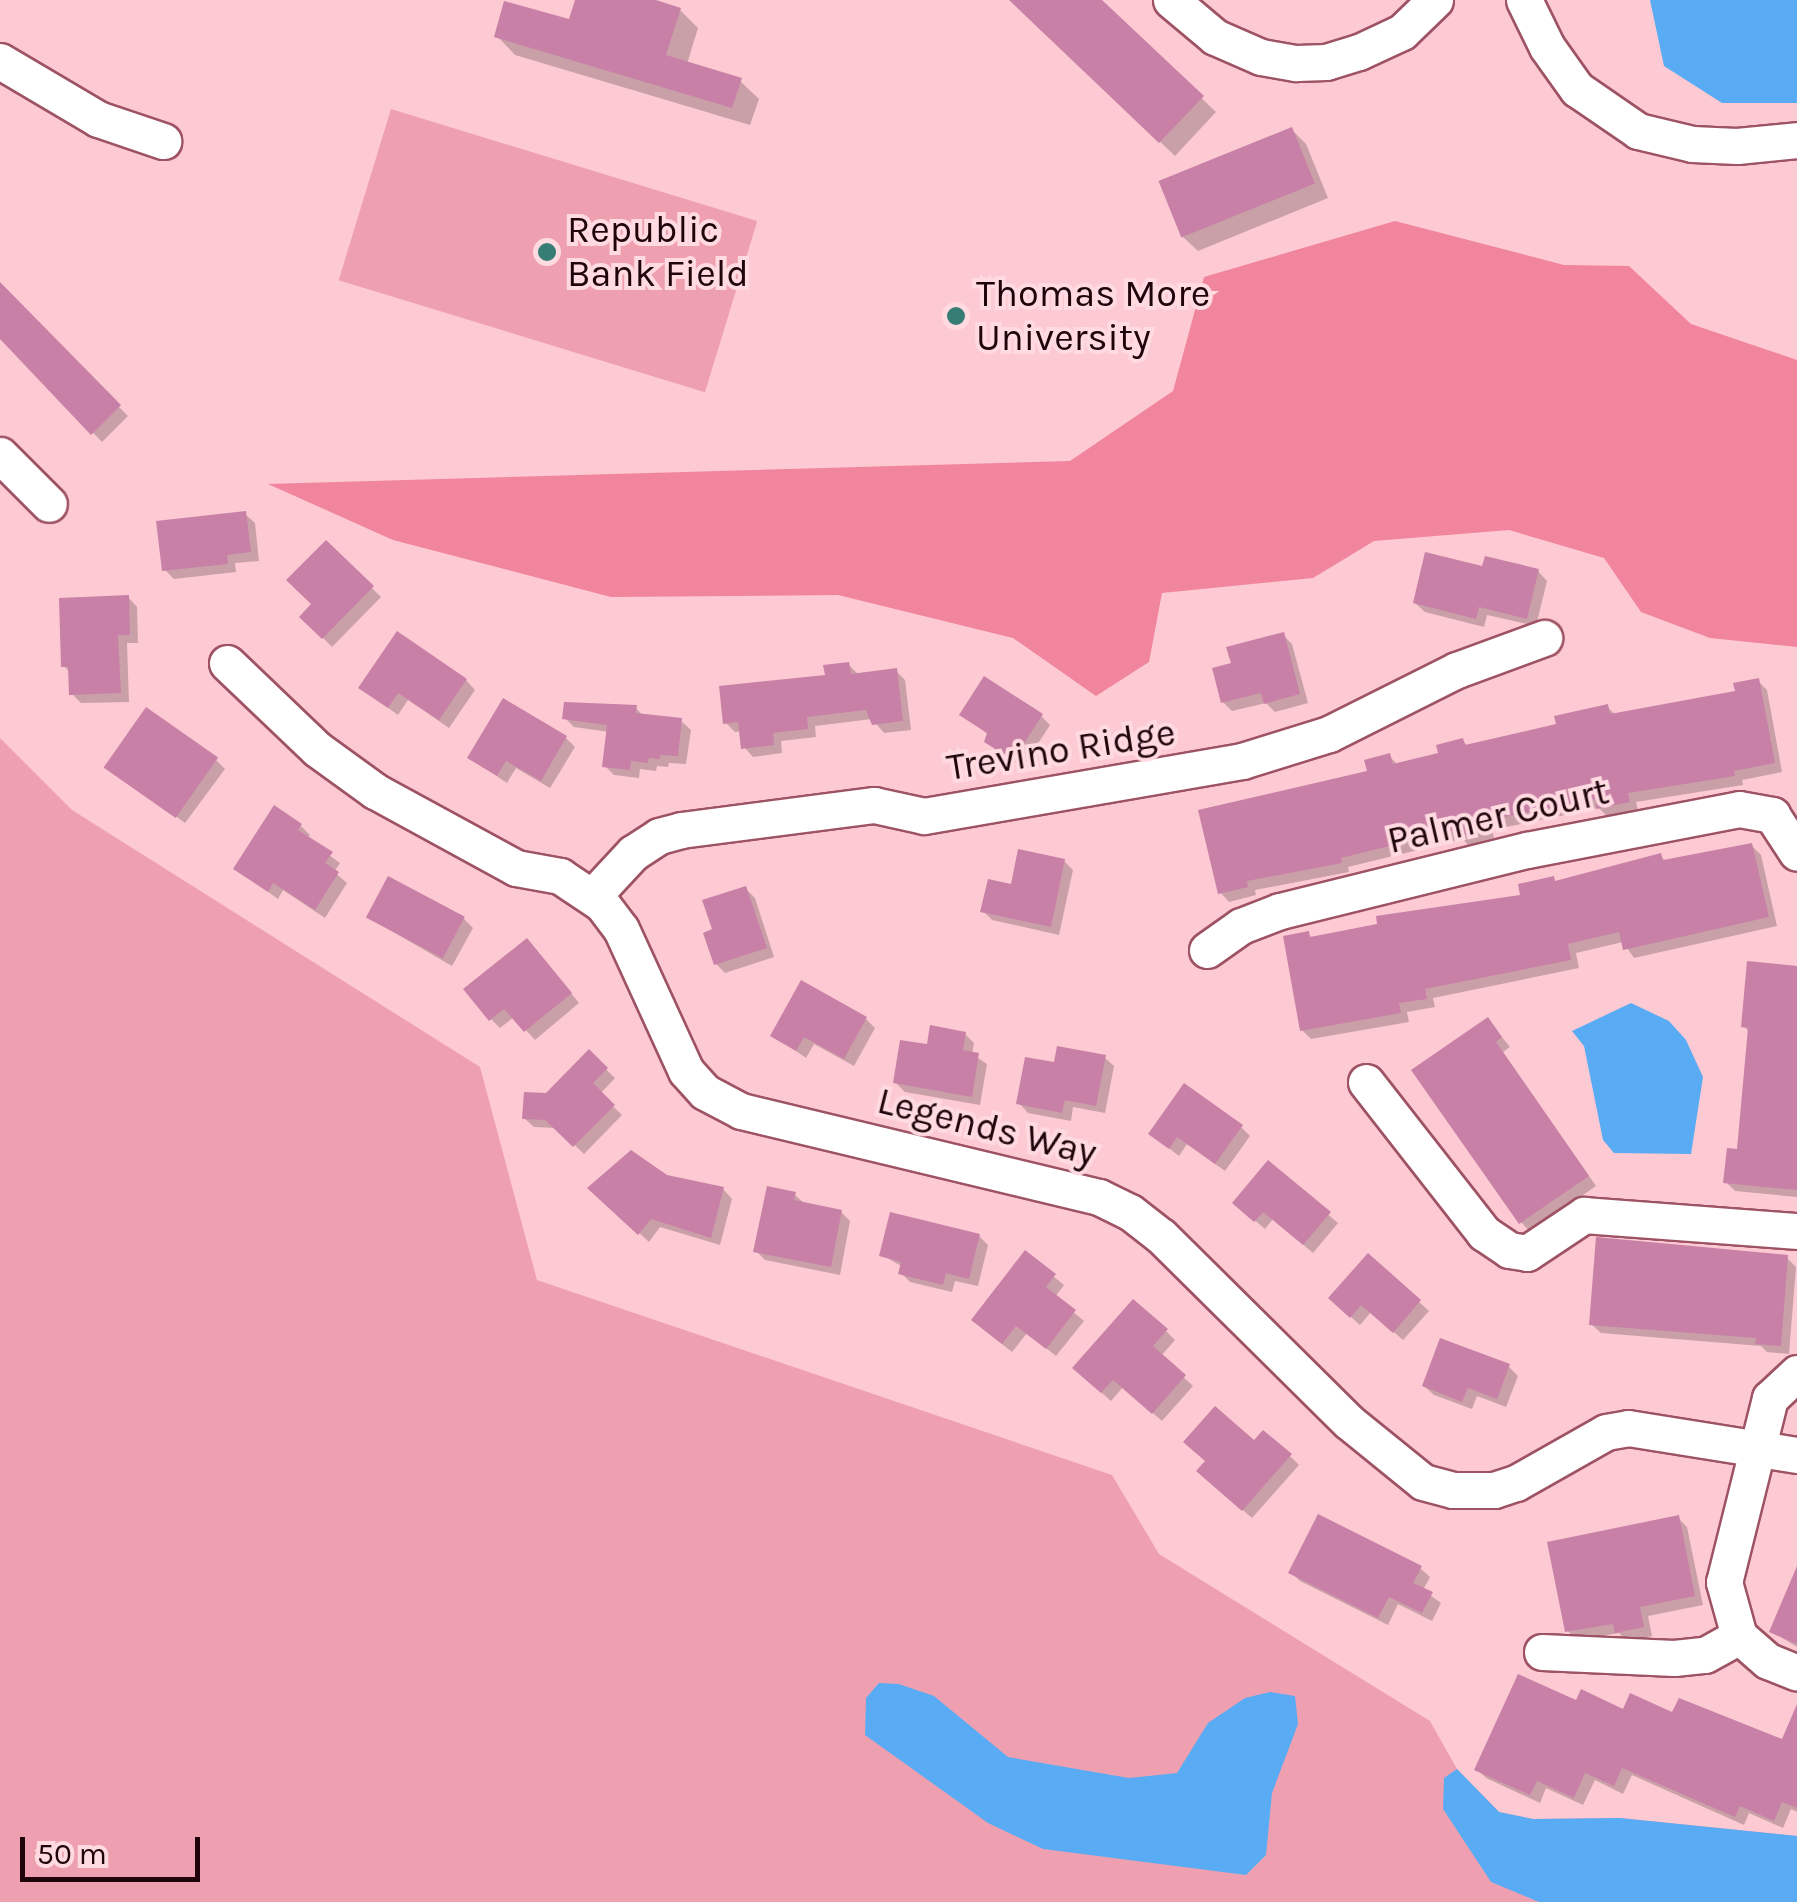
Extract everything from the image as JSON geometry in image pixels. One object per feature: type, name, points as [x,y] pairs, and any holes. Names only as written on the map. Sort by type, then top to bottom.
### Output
[{"type":"street","points":[[1171,0],[1215,37],[1261,57],[1296,63],[1326,62],[1360,52],[1402,32],[1436,0]]},
{"type":"street","points":[[1524,0],[1547,46],[1577,89],[1638,130],[1692,144],[1737,146],[1797,140]]},
{"type":"street","points":[[0,61],[98,119],[163,141]]},
{"type":"street","points":[[0,456],[49,504]]},
{"type":"street","name":"Trevino Ridge","points":[[593,896],[633,853],[658,836],[680,830],[874,805],[924,816],[1242,761],[1329,734],[1458,670],[1544,638]]},
{"type":"street","name":"Legends Way","points":[[227,663],[317,749],[375,791],[516,868],[560,876],[593,896],[621,929],[686,1071],[705,1092],[741,1111],[1098,1197],[1130,1212],[1161,1236],[1350,1422],[1423,1482],[1453,1490],[1494,1490],[1516,1483],[1606,1432],[1628,1428],[1797,1455]]},
{"type":"street","name":"Palmer Court","points":[[1207,950],[1241,926],[1280,911],[1527,850],[1739,809],[1772,815],[1797,853]]},
{"type":"street","points":[[1366,1082],[1484,1232],[1509,1250],[1527,1253],[1584,1216],[1797,1231]]},
{"type":"street","points":[[1797,1374],[1770,1398],[1725,1562],[1729,1613],[1739,1636],[1768,1660],[1797,1672]]},
{"type":"street","points":[[1542,1652],[1674,1658],[1706,1655],[1739,1636]]},
{"type":"shaded area","name":"Republic Bank Field","points":[[391,109],[757,221],[705,392],[339,280]]},
{"type":"shaded area","points":[[1395,221],[1564,265],[1629,266],[1691,324],[1797,360],[1797,647],[1710,638],[1641,612],[1604,558],[1509,530],[1374,541],[1313,578],[1162,593],[1149,662],[1096,696],[1013,638],[838,595],[611,597],[393,540],[268,484],[1070,461],[1173,391],[1204,277]]},
{"type":"shaded area","points":[[0,738],[72,810],[480,1067],[537,1280],[1112,1475],[1159,1554],[1430,1721],[1457,1769],[1499,1812],[1533,1819],[1620,1818],[1797,1836],[1797,1902],[0,1902]]},
{"type":"water","points":[[1650,0],[1797,0],[1797,103],[1722,103],[1664,66]]},
{"type":"water","points":[[1631,1003],[1669,1021],[1686,1040],[1703,1077],[1691,1154],[1614,1153],[1603,1140],[1584,1046],[1572,1031]]},
{"type":"water","points":[[879,1683],[899,1684],[934,1696],[1008,1757],[1129,1778],[1177,1773],[1208,1723],[1245,1698],[1270,1692],[1295,1696],[1298,1724],[1272,1793],[1266,1855],[1246,1875],[1043,1849],[988,1823],[865,1735],[866,1698]]},
{"type":"water","points":[[1457,1769],[1499,1812],[1533,1819],[1620,1818],[1797,1836],[1797,1902],[1539,1902],[1491,1882],[1443,1809],[1444,1778]]},
{"type":"building","points":[[575,0],[656,0],[681,8],[666,55],[742,78],[732,108],[494,37],[504,1],[569,19]]},
{"type":"building","points":[[1009,0],[1102,0],[1204,96],[1159,143]]},
{"type":"building","points":[[1292,127],[1315,184],[1181,238],[1158,181]]},
{"type":"building","points":[[0,282],[121,405],[91,435],[0,339]]},
{"type":"building","points":[[246,511],[251,552],[227,555],[228,564],[162,571],[156,521]]},
{"type":"building","points":[[326,540],[374,586],[322,639],[299,617],[311,604],[286,580]]},
{"type":"building","points":[[1425,552],[1482,566],[1485,556],[1539,569],[1527,619],[1479,607],[1476,619],[1413,603]]},
{"type":"building","points":[[129,595],[130,635],[118,635],[121,693],[69,695],[68,667],[61,667],[59,598]]},
{"type":"building","points":[[397,631],[467,679],[439,720],[398,693],[388,708],[358,688]]},
{"type":"building","points":[[1284,632],[1300,694],[1264,704],[1261,693],[1221,703],[1212,668],[1231,663],[1226,647]]},
{"type":"building","points":[[849,662],[851,674],[897,668],[903,721],[872,725],[866,710],[807,717],[808,729],[773,733],[774,745],[741,749],[738,722],[723,724],[719,686],[825,675],[823,665]]},
{"type":"building","points":[[984,676],[1043,714],[1013,760],[984,742],[987,733],[959,715]]},
{"type":"building","points":[[1759,678],[1775,763],[1734,771],[1735,776],[1628,793],[1630,802],[1597,809],[1595,799],[1484,821],[1486,829],[1457,837],[1455,830],[1341,858],[1342,863],[1247,881],[1248,887],[1218,894],[1198,810],[1367,771],[1364,760],[1390,753],[1393,764],[1438,753],[1436,745],[1463,738],[1465,745],[1556,724],[1554,716],[1608,704],[1610,714],[1735,691],[1733,683]]},
{"type":"building","points":[[503,698],[567,736],[541,781],[506,761],[497,776],[467,758]]},
{"type":"building","points":[[564,702],[637,705],[636,713],[682,718],[678,756],[660,755],[660,759],[649,758],[648,763],[631,761],[630,770],[602,767],[607,725],[562,719]]},
{"type":"building","points":[[146,707],[218,757],[176,818],[104,768]]},
{"type":"building","points":[[274,805],[302,824],[298,830],[333,852],[325,863],[339,872],[315,910],[273,883],[268,892],[233,869]]},
{"type":"building","points":[[1752,843],[1769,917],[1623,950],[1619,932],[1568,944],[1571,960],[1425,989],[1427,999],[1399,1003],[1401,1013],[1300,1031],[1283,936],[1309,931],[1310,937],[1377,924],[1376,916],[1520,895],[1518,884],[1554,876],[1555,881],[1661,853],[1663,860]]},
{"type":"building","points":[[1018,849],[1065,859],[1051,927],[980,912],[988,879],[1011,884]]},
{"type":"building","points":[[388,876],[465,917],[443,958],[366,917]]},
{"type":"building","points":[[746,886],[767,948],[714,965],[703,933],[712,929],[702,900]]},
{"type":"building","points":[[527,938],[572,993],[524,1032],[504,1009],[489,1021],[463,989]]},
{"type":"building","points":[[1747,961],[1797,966],[1797,1190],[1723,1183],[1727,1148],[1737,1149],[1748,1028],[1741,1027]]},
{"type":"building","points":[[801,980],[867,1017],[844,1059],[804,1037],[796,1051],[770,1036]]},
{"type":"building","points":[[1488,1017],[1502,1037],[1496,1042],[1589,1176],[1519,1224],[1411,1070]]},
{"type":"building","points":[[930,1025],[966,1032],[963,1050],[979,1053],[972,1097],[893,1083],[900,1040],[927,1044]]},
{"type":"building","points":[[1057,1046],[1106,1055],[1096,1106],[1065,1100],[1062,1113],[1016,1104],[1025,1057],[1054,1062]]},
{"type":"building","points":[[589,1049],[608,1068],[593,1083],[615,1105],[573,1147],[545,1120],[522,1119],[524,1092],[546,1093]]},
{"type":"building","points":[[1184,1083],[1243,1125],[1215,1164],[1177,1137],[1169,1149],[1148,1134]]},
{"type":"building","points":[[631,1150],[667,1175],[724,1187],[711,1238],[651,1219],[638,1235],[587,1188]]},
{"type":"building","points":[[1268,1160],[1331,1212],[1303,1245],[1263,1212],[1254,1222],[1232,1203]]},
{"type":"building","points":[[767,1186],[796,1192],[794,1200],[842,1210],[831,1267],[753,1252]]},
{"type":"building","points":[[890,1212],[980,1234],[969,1279],[946,1273],[943,1285],[898,1274],[901,1262],[879,1256]]},
{"type":"building","points":[[1596,1237],[1788,1255],[1781,1346],[1755,1344],[1756,1338],[1589,1325]]},
{"type":"building","points":[[1025,1250],[1056,1274],[1046,1287],[1076,1310],[1046,1349],[1016,1326],[1002,1344],[971,1320]]},
{"type":"building","points":[[1368,1253],[1421,1300],[1393,1333],[1361,1305],[1350,1318],[1328,1298]]},
{"type":"building","points":[[1133,1299],[1168,1329],[1153,1346],[1186,1375],[1152,1414],[1113,1380],[1101,1393],[1072,1368]]},
{"type":"building","points":[[1440,1338],[1510,1364],[1497,1399],[1468,1388],[1462,1402],[1422,1386]]},
{"type":"building","points":[[1215,1406],[1254,1440],[1263,1430],[1292,1454],[1242,1511],[1196,1471],[1205,1461],[1183,1442]]},
{"type":"building","points":[[1318,1514],[1422,1566],[1413,1583],[1433,1592],[1422,1613],[1389,1597],[1378,1618],[1288,1573]]},
{"type":"building","points":[[1679,1515],[1695,1596],[1640,1607],[1644,1627],[1615,1633],[1613,1624],[1565,1632],[1547,1542]]},
{"type":"building","points":[[1797,1566],[1797,1644],[1769,1632]]},
{"type":"building","points":[[1518,1674],[1576,1700],[1581,1689],[1623,1709],[1630,1693],[1672,1712],[1679,1698],[1782,1739],[1797,1704],[1797,1808],[1782,1802],[1774,1821],[1740,1806],[1735,1817],[1622,1768],[1614,1786],[1585,1773],[1574,1798],[1537,1781],[1530,1795],[1474,1770]]},
{"type":"place","name":"Republic Bank Field","points":[[547,252]]},
{"type":"place","name":"Thomas More University","points":[[956,316]]}]
